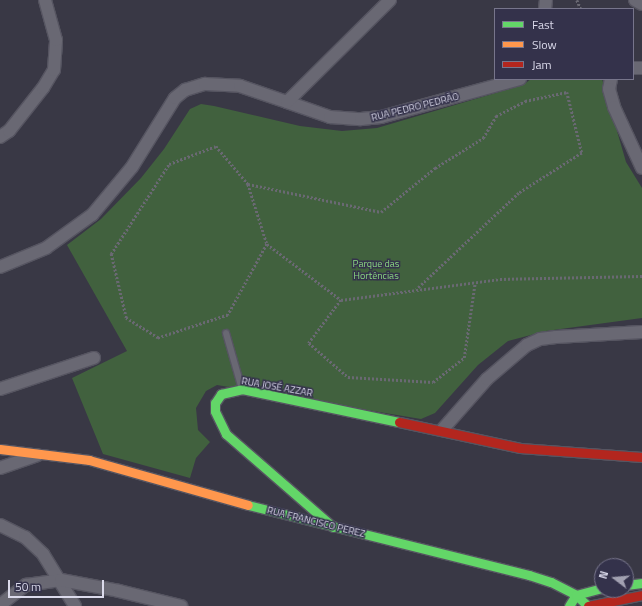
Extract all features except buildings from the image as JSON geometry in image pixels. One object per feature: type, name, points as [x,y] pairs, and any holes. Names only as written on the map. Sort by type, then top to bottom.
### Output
[{"type":"street","points":[[287,102],[390,0]]},
{"type":"street","points":[[635,0],[642,4]]},
{"type":"street","points":[[0,137],[9,131],[43,88],[54,70],[56,40],[47,1]]},
{"type":"street","name":"RUA PEDRO PEDRÃO","points":[[0,267],[46,248],[92,215],[132,166],[175,98],[185,90],[205,84],[240,86],[330,116],[361,119],[381,117],[516,80]]},
{"type":"street","points":[[611,80],[609,89],[614,107],[642,168]]},
{"type":"street","points":[[442,430],[487,379],[527,345],[551,338],[642,332]]},
{"type":"street","points":[[0,389],[94,358]]},
{"type":"street","name":"RUA JOSÉ AZZAR","points":[[333,527],[226,434],[217,421],[215,403],[221,394],[242,389],[442,430],[520,448],[578,454],[642,457]]},
{"type":"street","name":"RUA FRANCISCO PEREZ","points":[[0,449],[89,460],[333,527],[529,575],[550,582],[576,595],[588,606]]},
{"type":"street","name":"RUA FRANCISCO PEREZ","points":[[0,468],[37,454]]},
{"type":"street","points":[[0,525],[25,537],[43,554],[61,580],[75,606]]},
{"type":"street","points":[[0,605],[26,585],[61,580],[119,591],[181,606]]},
{"type":"street","points":[[569,606],[576,595],[594,590]]},
{"type":"street","points":[[588,606],[642,595]]},
{"type":"lane","points":[[226,333],[242,389]]},
{"type":"path","points":[[248,184],[381,212],[435,168],[483,138],[496,116],[525,101],[567,92],[582,153],[519,193],[416,291]]},
{"type":"path","points":[[267,244],[228,315],[158,338],[126,318],[111,254],[169,164],[216,146],[248,184],[267,244],[341,300],[500,280],[642,276]]},
{"type":"path","points":[[341,300],[309,343],[314,348],[348,377],[433,382],[464,358],[475,283]]},
{"type":"green space","name":"Parque das Hortências","points":[[530,80],[602,80],[626,162],[642,188],[642,318],[546,331],[508,341],[478,365],[435,413],[421,419],[217,385],[206,391],[196,408],[198,430],[210,442],[196,458],[190,478],[103,454],[72,378],[127,351],[67,245],[101,219],[141,178],[164,149],[190,109],[201,104],[300,126],[342,131],[377,128],[523,85]]},
{"type":"traffic: fast","points":[[333,527],[226,434],[215,411],[215,403],[221,394],[242,389],[399,422]]},
{"type":"traffic: fast","points":[[248,505],[529,575],[551,582],[576,595],[588,606]]},
{"type":"traffic: fast","points":[[634,584],[642,583]]},
{"type":"traffic: fast","points":[[569,606],[576,595],[594,590]]},
{"type":"traffic: slow","points":[[0,449],[89,460],[248,505]]},
{"type":"traffic: jam","points":[[399,422],[520,448],[642,457]]},
{"type":"traffic: jam","points":[[588,606],[642,595]]}]
